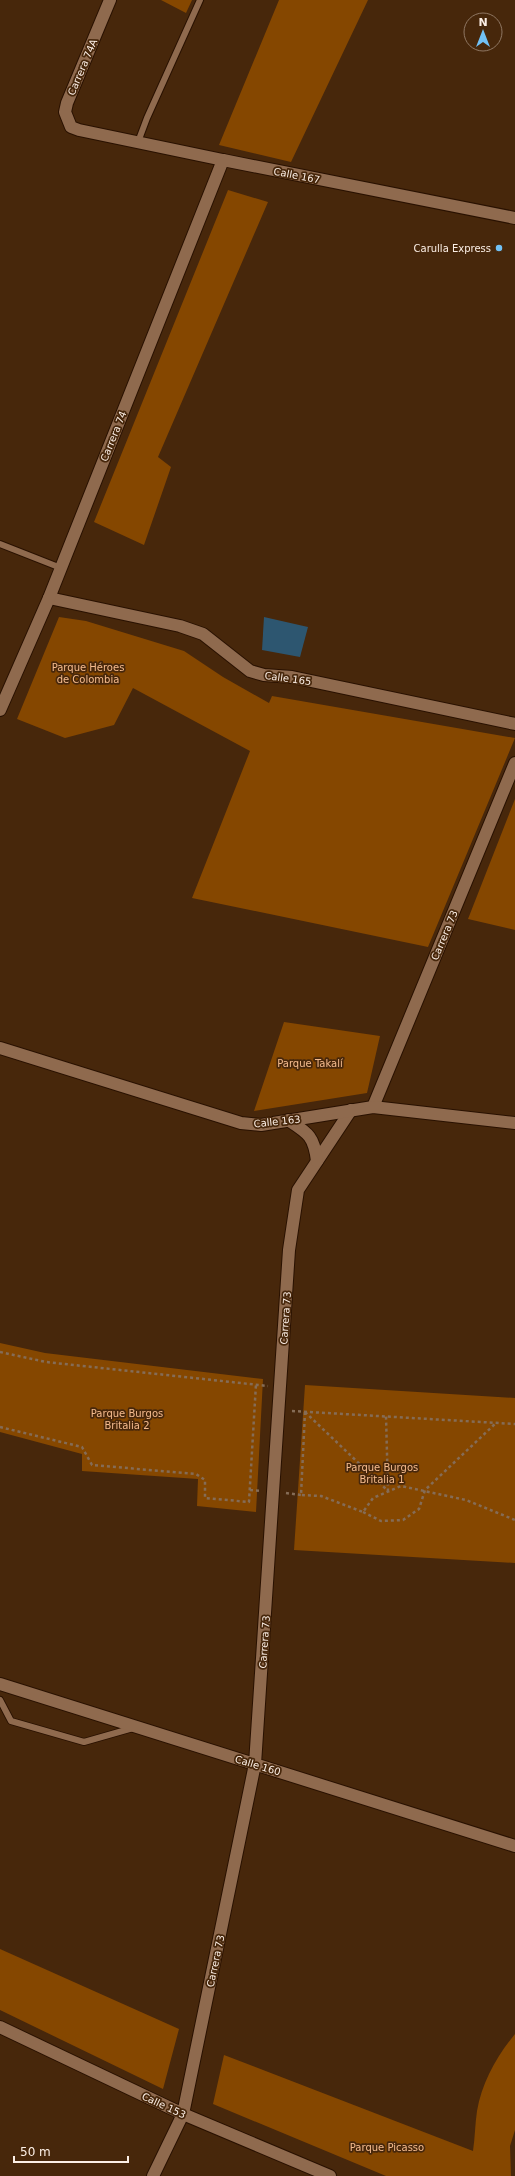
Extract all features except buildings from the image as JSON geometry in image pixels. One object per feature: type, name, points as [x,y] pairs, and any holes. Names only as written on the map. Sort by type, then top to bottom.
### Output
[{"type":"street","name":"Carrera 74A","points":[[79,130],[71,126],[67,120],[65,112],[67,103],[110,0]]},
{"type":"street","name":"Calle 167","points":[[79,130],[515,218]]},
{"type":"street","name":"Carrera 74","points":[[0,710],[49,598],[223,160]]},
{"type":"street","name":"Calle 165","points":[[49,598],[180,626],[203,634],[250,671],[264,675],[292,677],[515,724]]},
{"type":"street","name":"Carrera 73","points":[[373,1107],[515,764]]},
{"type":"street","name":"Calle 163","points":[[0,1048],[241,1124],[261,1125],[373,1107],[515,1123]]},
{"type":"street","name":"Carrera 73","points":[[153,2176],[183,2114],[256,1764],[289,1250],[298,1190],[351,1110]]},
{"type":"street","points":[[288,1120],[310,1136],[315,1148],[317,1161]]},
{"type":"street","name":"Calle 160","points":[[0,1684],[515,1846]]},
{"type":"street","name":"Calle 153","points":[[0,2027],[183,2114],[330,2176]]},
{"type":"lane","points":[[138,142],[147,118],[200,0]]},
{"type":"lane","points":[[0,544],[61,568]]},
{"type":"lane","points":[[0,1700],[11,1723],[84,1742],[136,1727]]},
{"type":"path","points":[[0,1352],[46,1362],[280,1387]]},
{"type":"path","points":[[0,1427],[82,1447],[92,1465],[196,1474],[205,1480],[205,1498],[249,1502],[256,1384]]},
{"type":"path","points":[[279,1410],[515,1424]]},
{"type":"path","points":[[305,1412],[388,1491]]},
{"type":"path","points":[[305,1412],[301,1495],[320,1496],[363,1512],[381,1521],[403,1520],[419,1508],[425,1490],[496,1423]]},
{"type":"path","points":[[386,1416],[388,1491]]},
{"type":"path","points":[[363,1512],[373,1498],[400,1486],[425,1490],[466,1500],[515,1520]]},
{"type":"green space","points":[[161,0],[192,0],[186,13]]},
{"type":"green space","points":[[279,0],[368,0],[291,162],[219,145]]},
{"type":"green space","points":[[228,190],[268,202],[158,457],[171,467],[144,545],[94,522]]},
{"type":"green space","name":"Parque Héroes de Colombia","points":[[59,617],[86,621],[184,651],[223,677],[269,703],[272,696],[515,738],[428,947],[192,898],[250,751],[133,688],[114,725],[65,738],[17,719]]},
{"type":"green space","points":[[515,799],[515,930],[468,919]]},
{"type":"green space","name":"Parque Takalí","points":[[284,1022],[380,1036],[367,1093],[254,1111]]},
{"type":"green space","name":"Parque Burgos Britalia 2","points":[[0,1343],[45,1353],[263,1379],[256,1512],[197,1506],[198,1479],[82,1471],[82,1454],[0,1432]]},
{"type":"green space","name":"Parque Burgos Britalia 1","points":[[305,1385],[515,1398],[515,1563],[294,1550]]},
{"type":"green space","points":[[0,1949],[179,2029],[163,2089],[0,2010]]},
{"type":"green space","name":"Parque Picasso","points":[[515,2034],[515,2130],[510,2146],[511,2176],[386,2176],[213,2104],[224,2055],[473,2151],[479,2100],[486,2080],[496,2060]]},
{"type":"place","name":"Carulla Express","points":[[499,248]]}]
